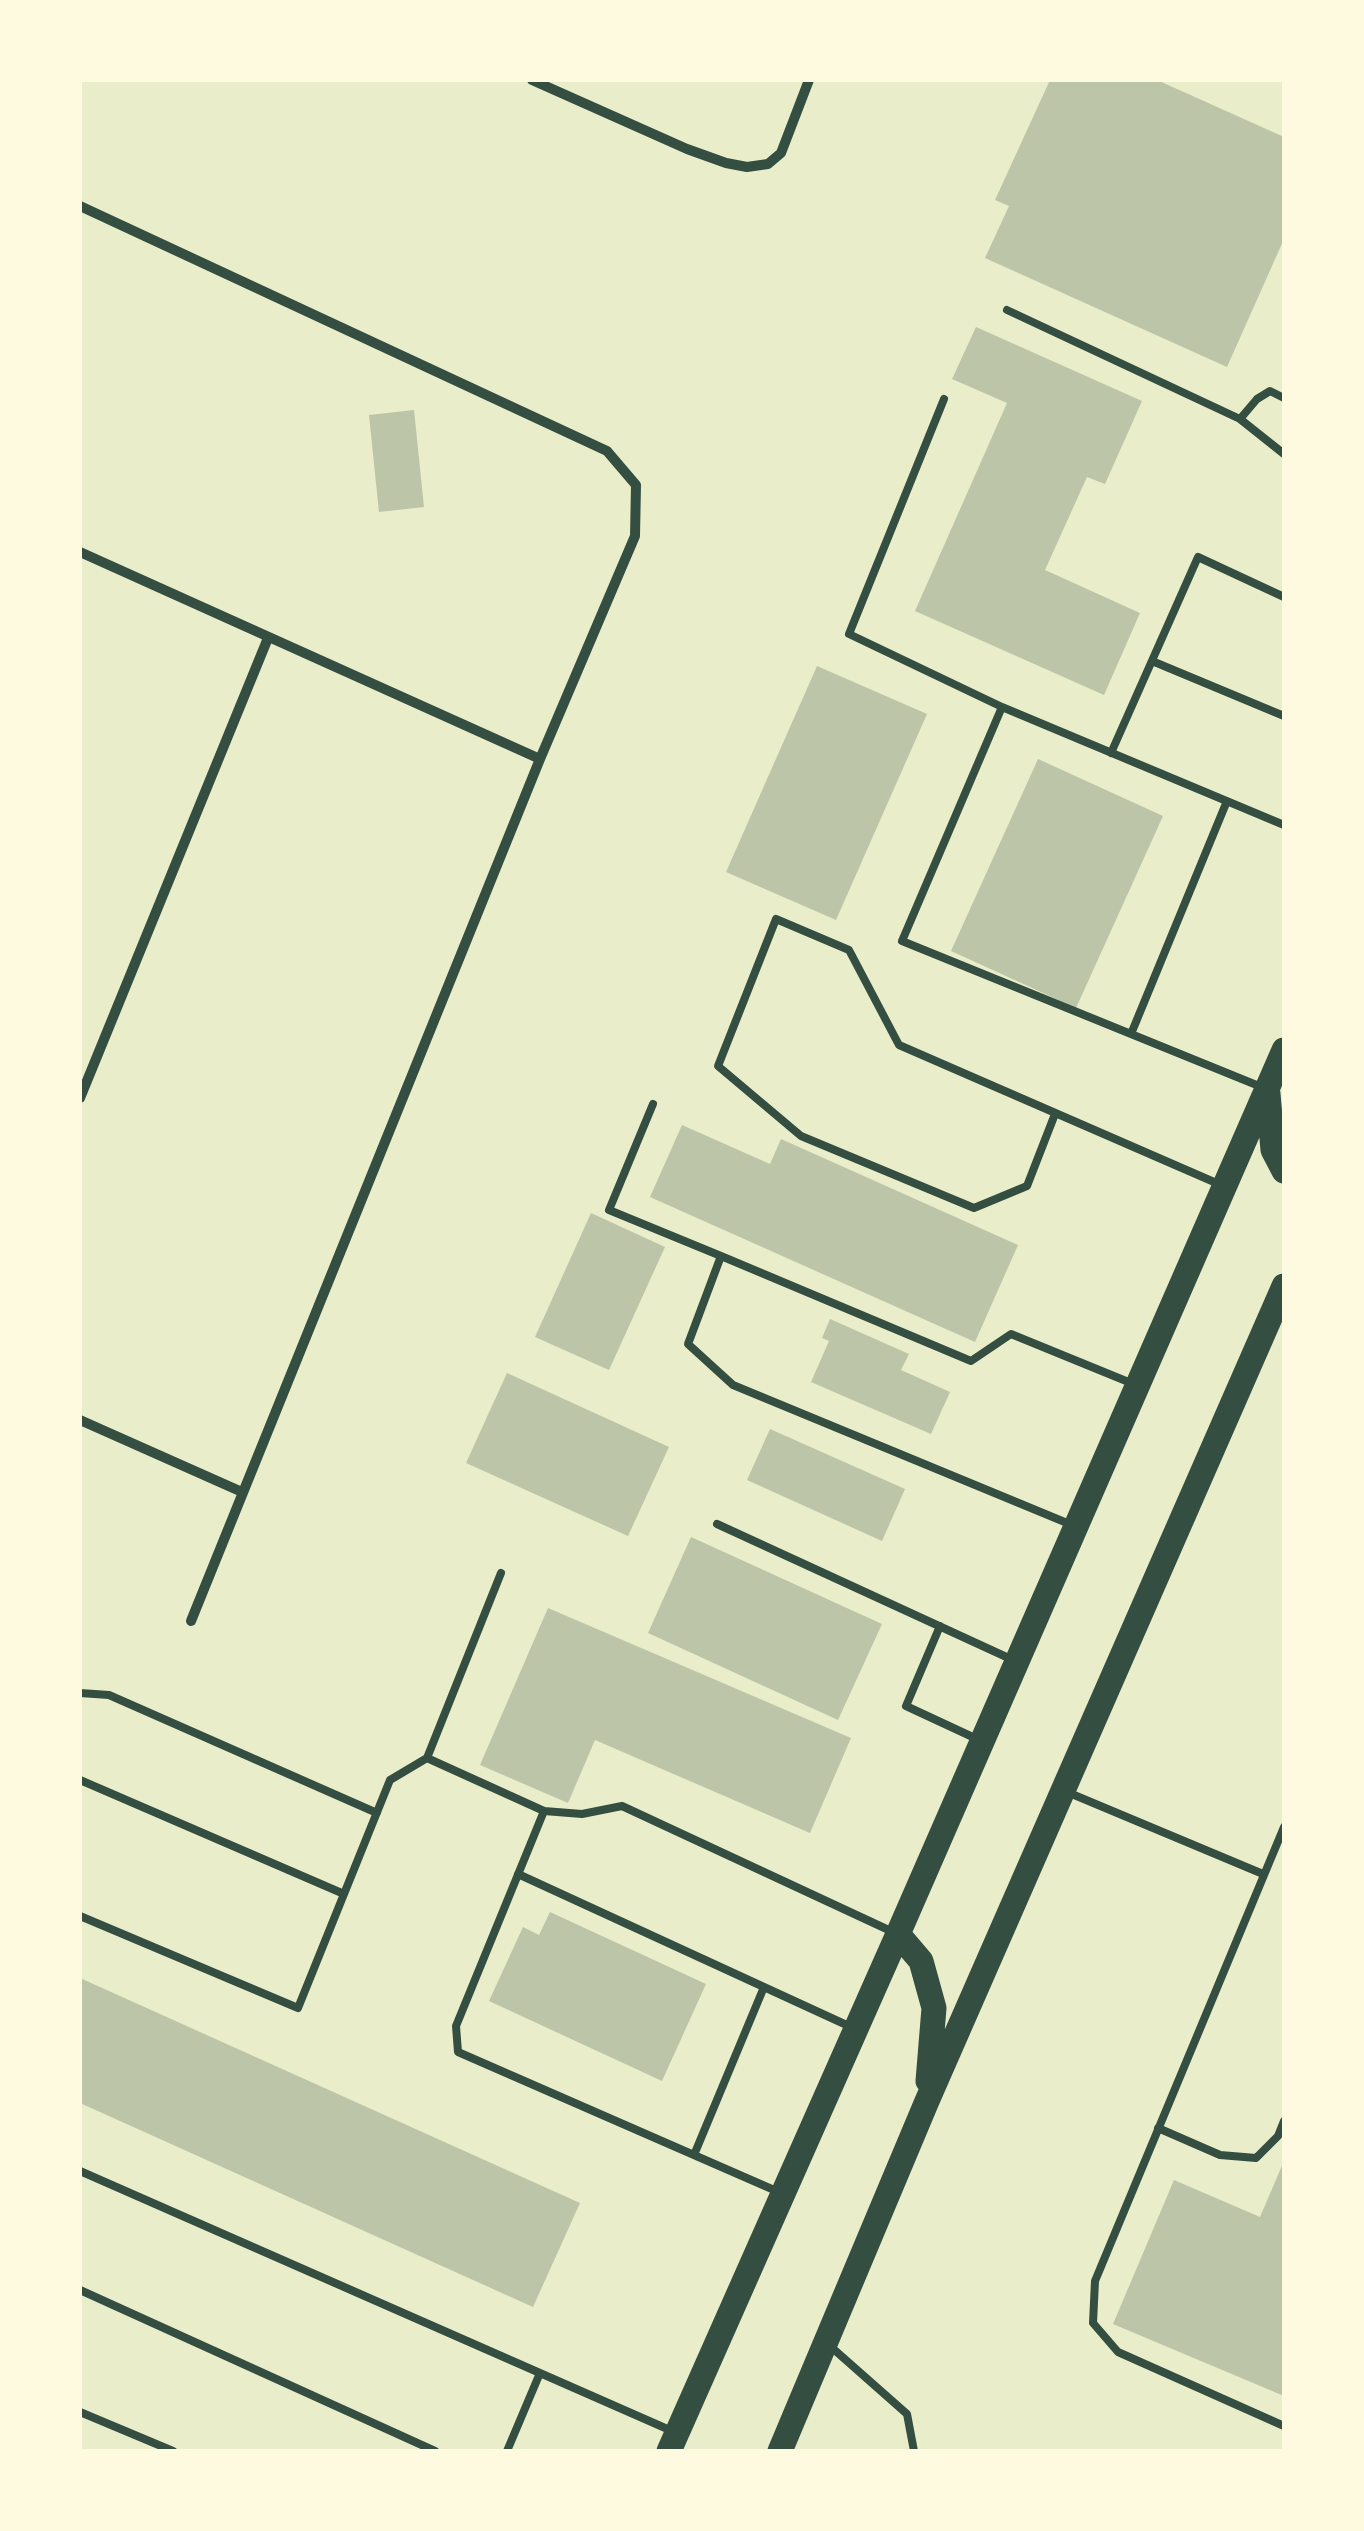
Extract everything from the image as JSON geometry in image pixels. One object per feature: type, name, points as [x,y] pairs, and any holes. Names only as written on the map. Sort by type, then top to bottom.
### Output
[{"type":"main road","points":[[672,2442],[1284,1050]]},
{"type":"main road","points":[[1268,1090],[1273,1150],[1284,1171]]},
{"type":"main road","points":[[780,2451],[927,2101],[1284,1286]]},
{"type":"main road","points":[[898,1934],[921,1961],[934,2008],[927,2101]]},
{"type":"street","points":[[532,80],[687,149],[747,167],[768,164],[781,153],[809,80]]},
{"type":"street","points":[[80,206],[607,451],[636,485],[634,536],[190,1622]]},
{"type":"street","points":[[80,552],[540,759]]},
{"type":"street","points":[[80,1098],[268,638]]},
{"type":"street","points":[[80,1420],[242,1492]]},
{"type":"lane","points":[[1007,310],[1240,419],[1284,454]]},
{"type":"lane","points":[[1240,419],[1257,399],[1270,391],[1284,398]]},
{"type":"lane","points":[[944,400],[848,634],[1002,707],[1284,825]]},
{"type":"lane","points":[[1112,753],[1198,557],[1284,597]]},
{"type":"lane","points":[[1152,660],[1284,716]]},
{"type":"lane","points":[[1002,707],[902,941],[1268,1090]]},
{"type":"lane","points":[[1131,1034],[1227,801]]},
{"type":"lane","points":[[1055,1114],[1027,1186],[974,1208],[801,1136],[718,1066],[776,919],[850,950],[899,1045],[1225,1187]]},
{"type":"lane","points":[[653,1104],[610,1210],[970,1362],[1012,1334],[1138,1385]]},
{"type":"lane","points":[[721,1256],[688,1344],[734,1384],[1076,1526]]},
{"type":"lane","points":[[717,1524],[1017,1662]]},
{"type":"lane","points":[[80,1916],[298,2008],[390,1780],[427,1758],[501,1573]]},
{"type":"lane","points":[[940,1626],[906,1706],[982,1742]]},
{"type":"lane","points":[[80,1693],[109,1695],[376,1813]]},
{"type":"lane","points":[[427,1758],[544,1811],[582,1814],[622,1806],[898,1934]]},
{"type":"lane","points":[[80,1780],[344,1894]]},
{"type":"lane","points":[[1063,1790],[1263,1874]]},
{"type":"lane","points":[[544,1811],[456,2026],[458,2052],[783,2194]]},
{"type":"lane","points":[[1284,1827],[1095,2281],[1093,2323],[1118,2352],[1284,2426]]},
{"type":"lane","points":[[518,1874],[856,2029]]},
{"type":"lane","points":[[694,2155],[764,1988]]},
{"type":"lane","points":[[1158,2128],[1220,2155],[1256,2158],[1278,2136],[1284,2122]]},
{"type":"lane","points":[[80,2170],[540,2373],[672,2442]]},
{"type":"lane","points":[[80,2290],[436,2451]]},
{"type":"lane","points":[[825,2341],[906,2414],[914,2451]]},
{"type":"lane","points":[[507,2451],[540,2373]]},
{"type":"lane","points":[[80,2412],[173,2451]]},
{"type":"building","points":[[1050,80],[1157,80],[1284,137],[1284,239],[1227,367],[985,258],[1009,206],[995,200]]},
{"type":"building","points":[[976,327],[1142,401],[1105,484],[1087,477],[1045,570],[1140,613],[1104,695],[915,611],[1007,403],[952,379]]},
{"type":"building","points":[[414,410],[424,507],[379,512],[369,415]]},
{"type":"building","points":[[817,666],[927,714],[836,920],[726,872]]},
{"type":"building","points":[[1038,759],[1163,816],[1076,1008],[951,951]]},
{"type":"building","points":[[682,1125],[770,1164],[781,1139],[1018,1245],[975,1342],[650,1197]]},
{"type":"building","points":[[591,1213],[665,1247],[609,1370],[535,1337]]},
{"type":"building","points":[[830,1319],[909,1354],[901,1370],[950,1392],[931,1434],[811,1382],[829,1341],[822,1338]]},
{"type":"building","points":[[507,1373],[669,1447],[628,1536],[466,1463]]},
{"type":"building","points":[[770,1429],[905,1489],[882,1541],[747,1480]]},
{"type":"building","points":[[691,1537],[882,1624],[838,1720],[648,1633]]},
{"type":"building","points":[[548,1608],[851,1738],[810,1833],[595,1740],[568,1803],[480,1765]]},
{"type":"building","points":[[550,1912],[706,1984],[662,2081],[489,2001],[523,1927],[539,1935]]},
{"type":"building","points":[[80,1978],[580,2203],[533,2307],[80,2103]]},
{"type":"building","points":[[1284,2161],[1284,2396],[1113,2324],[1174,2180],[1260,2217]]}]
